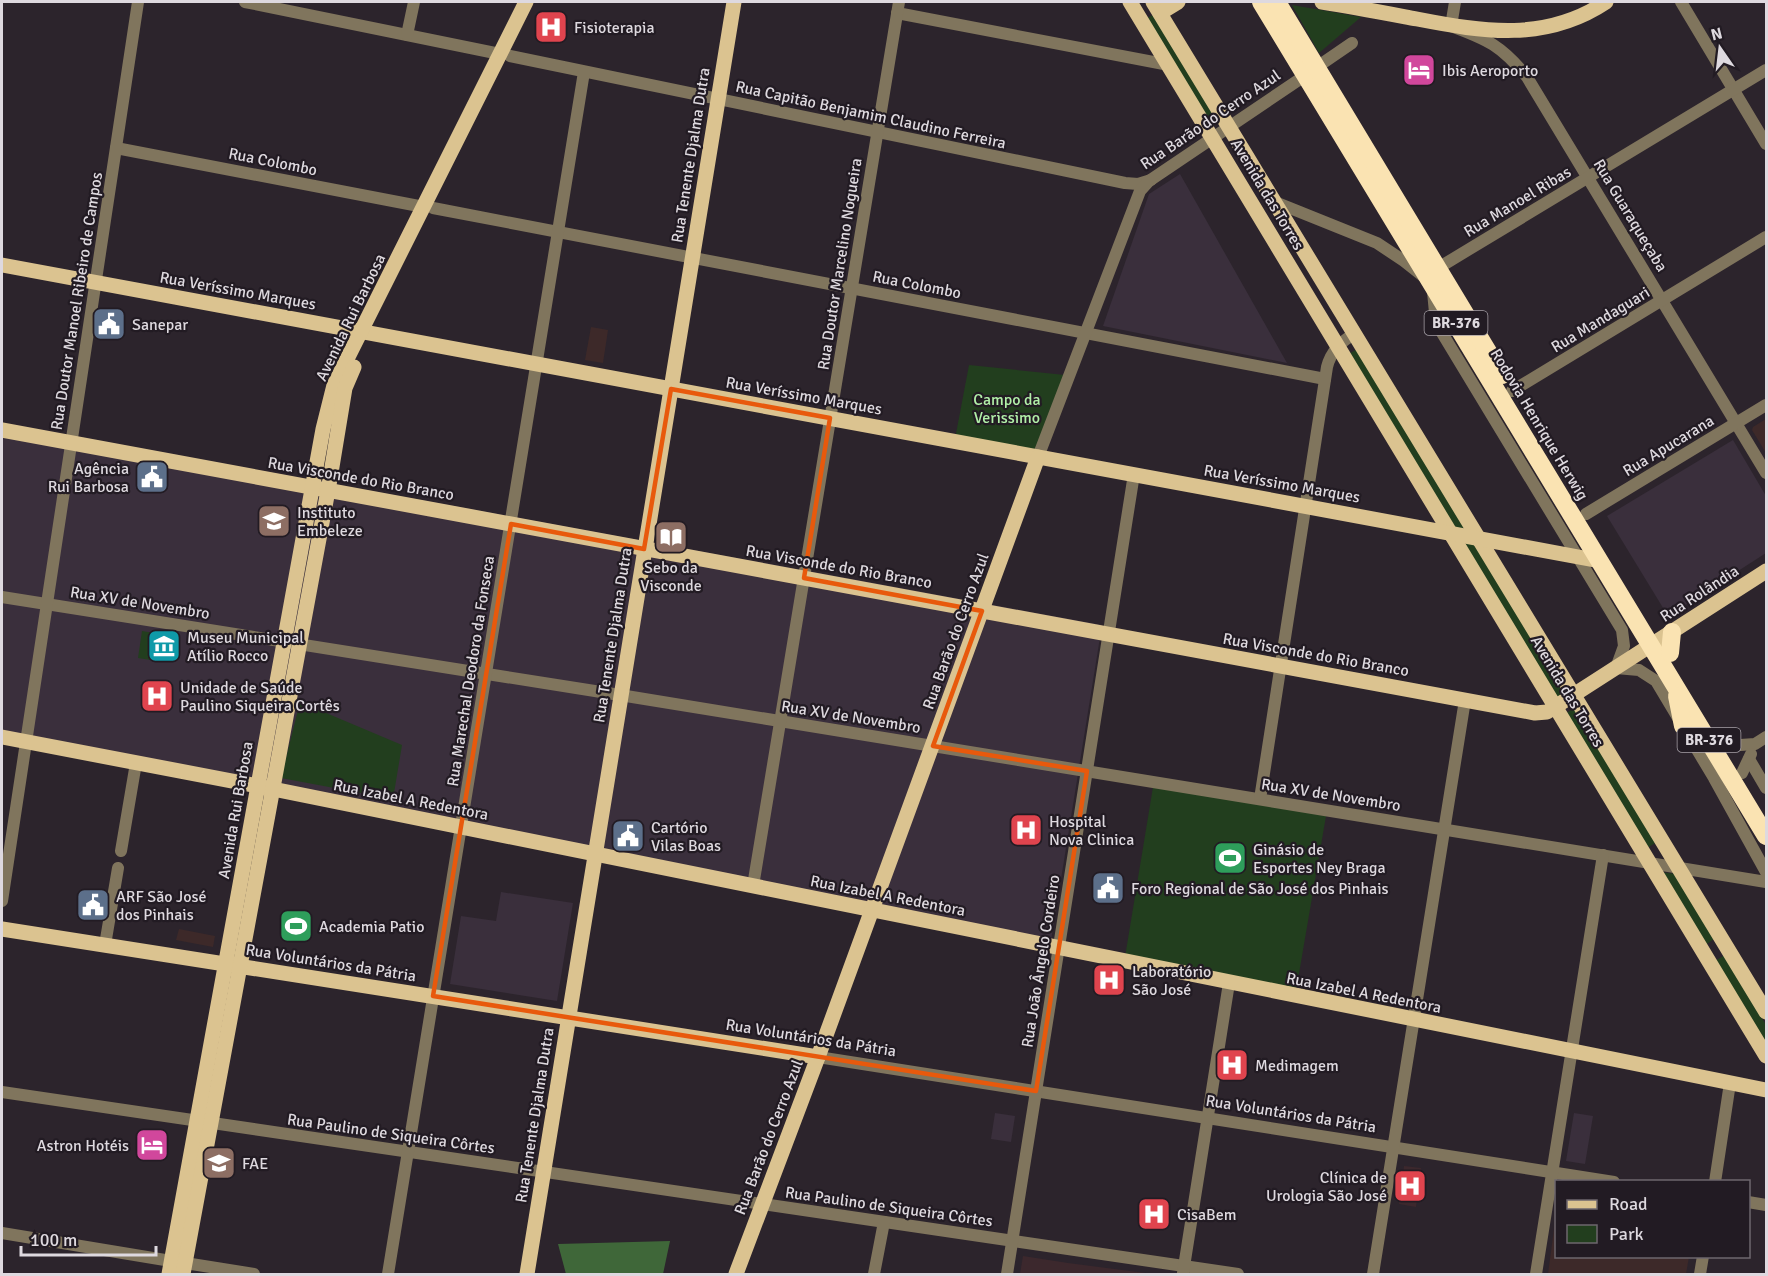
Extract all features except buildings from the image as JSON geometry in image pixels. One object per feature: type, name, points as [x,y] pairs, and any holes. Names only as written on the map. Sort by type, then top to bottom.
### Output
[{"type":"highway","name":"Rodovia Henrique Herwig","points":[[1261,2],[1311,71],[1435,276],[1600,561],[1664,642],[1674,682],[1767,836]]},
{"type":"highway","name":"Rodovia Henrique Herwig","points":[[1277,2],[1311,71]]},
{"type":"highway","name":"Rodovia Henrique Herwig","points":[[1435,276],[1512,391],[1726,746],[1745,766],[1767,813]]},
{"type":"highway","points":[[1674,682],[1683,726]]},
{"type":"main road","name":"Avenida Rui Barbosa","points":[[505,55],[526,2]]},
{"type":"main road","name":"Avenida Rui Barbosa","points":[[177,1268],[320,489],[345,388],[365,332],[505,55],[538,2]]},
{"type":"main road","name":"Rua Tenente Djalma Dutra","points":[[527,1275],[734,2]]},
{"type":"main road","name":"Avenida das Torres","points":[[1130,2],[1767,1056]]},
{"type":"main road","points":[[1139,16],[1156,7],[1178,2]]},
{"type":"main road","points":[[1322,2],[1451,26],[1498,31],[1542,28],[1577,18],[1606,2]]},
{"type":"main road","name":"Avenida das Torres","points":[[1156,7],[1767,1012]]},
{"type":"main road","name":"Rua Veríssimo Marques","points":[[2,265],[1600,561]]},
{"type":"main road","name":"Rua Visconde do Rio Branco","points":[[2,430],[1535,713],[1547,712],[1616,668],[1664,642]]},
{"type":"main road","name":"Rua Barão do Cerro Azul","points":[[736,1275],[1038,457]]},
{"type":"main road","name":"Rua Rolândia","points":[[1664,642],[1767,571]]},
{"type":"main road","name":"Rua Izabel A Redentora","points":[[2,737],[1767,1090]]},
{"type":"main road","name":"Rua Voluntários da Pátria","points":[[2,928],[818,1057]]},
{"type":"main road","points":[[1707,958],[1713,947],[1720,945],[1726,947]]},
{"type":"main road","points":[[1746,1086],[1757,1085],[1767,1078]]},
{"type":"street","name":"Rua Doutor Manoel Ribeiro de Campos","points":[[2,901],[138,2]]},
{"type":"street","name":"Rua Capitão Benjamim Claudino Ferreira","points":[[245,2],[297,7],[407,35],[1120,182],[1134,184],[1151,180]]},
{"type":"street","points":[[407,35],[414,2]]},
{"type":"street","points":[[1451,26],[1455,2]]},
{"type":"street","points":[[1681,2],[1767,144]]},
{"type":"street","points":[[898,7],[1169,65]]},
{"type":"street","name":"Rua Doutor Marcelino Nogueira","points":[[753,886],[898,7]]},
{"type":"street","name":"Rua Guaraqueçaba","points":[[1451,26],[1504,51],[1538,93],[1767,472]]},
{"type":"street","name":"Rua Barão do Cerro Azul","points":[[1038,457],[1140,191],[1151,180],[1352,43]]},
{"type":"street","name":"Rua Manoel Ribas","points":[[1435,276],[1588,177],[1767,70]]},
{"type":"street","name":"Rua Marechal Deodoro da Fonseca","points":[[388,1275],[584,72]]},
{"type":"street","name":"Rua Colombo","points":[[116,148],[1325,379]]},
{"type":"street","points":[[1120,182],[1128,191],[1133,206]]},
{"type":"street","points":[[1275,202],[1377,243],[1404,261],[1435,276],[1436,323],[1622,630],[1624,646],[1616,668],[1639,670],[1656,681],[1767,872]]},
{"type":"street","name":"Rua Mandaguari","points":[[1512,391],[1767,237]]},
{"type":"street","points":[[1260,799],[1328,360],[1338,344],[1355,333]]},
{"type":"street","name":"Rua Apucarana","points":[[1586,514],[1767,405]]},
{"type":"street","name":"Rua João Ângelo Cordeiro","points":[[1007,1275],[1134,474]]},
{"type":"street","name":"Rua XV de Novembro","points":[[2,597],[105,610],[292,643],[1767,882]]},
{"type":"street","points":[[1373,1275],[1465,700]]},
{"type":"street","points":[[1726,746],[1755,744],[1767,737]]},
{"type":"street","points":[[1755,744],[1745,766],[1767,788]]},
{"type":"street","points":[[121,850],[136,763]]},
{"type":"street","points":[[1536,1275],[1603,855]]},
{"type":"street","points":[[105,945],[118,868]]},
{"type":"street","points":[[1183,1270],[1229,983]]},
{"type":"street","name":"Rua Voluntários da Pátria","points":[[818,1057],[1602,1180]]},
{"type":"street","points":[[1715,1180],[1730,1083]]},
{"type":"street","name":"Rua Paulino de Siqueira Côrtes","points":[[2,1092],[1012,1241],[1183,1270],[1238,1275]]},
{"type":"street","points":[[1750,1203],[1767,1205]]},
{"type":"street","points":[[874,1275],[884,1222]]},
{"type":"street","points":[[2,1233],[177,1268],[254,1275]]},
{"type":"street","points":[[1700,1275],[1703,1258]]},
{"type":"highlighted area","points":[[671,389],[830,418],[804,578],[982,611],[933,746],[1087,771],[1036,1091],[433,996],[511,524],[644,549]]},
{"type":"shaded area","points":[[1180,174],[1287,363],[1103,326],[1149,194]]},
{"type":"shaded area","points":[[591,327],[608,330],[603,363],[585,360]]},
{"type":"shaded area","points":[[1766,419],[1766,453],[1752,430]]},
{"type":"shaded area","points":[[2,423],[1102,625],[1051,941],[2,734]]},
{"type":"shaded area","points":[[1733,440],[1766,496],[1766,553],[1668,616],[1607,516]]},
{"type":"shaded area","points":[[501,892],[573,903],[557,1001],[450,984],[461,916],[496,921]]},
{"type":"shaded area","points":[[179,929],[215,936],[213,947],[176,940]]},
{"type":"shaded area","points":[[995,1113],[1015,1116],[1011,1142],[991,1139]]},
{"type":"shaded area","points":[[1574,1113],[1593,1116],[1585,1164],[1566,1161]]},
{"type":"shaded area","name":"Clínica de Urologia São José","points":[[1404,1166],[1421,1168],[1416,1207],[1399,1204]]},
{"type":"shaded area","points":[[1555,1222],[1555,1258],[1689,1258],[1686,1274],[1548,1274]]},
{"type":"shaded area","points":[[1023,1256],[1068,1263],[1153,1274],[1020,1274]]},
{"type":"green space","points":[[1292,5],[1361,17],[1319,53]]},
{"type":"green space","points":[[1153,15],[1221,120],[1210,127],[1145,19]]},
{"type":"green space","points":[[1358,349],[1467,528],[1454,530],[1350,353]]},
{"type":"green space","name":"Campo da Verissimo","points":[[969,365],[1065,375],[1036,453],[955,439]]},
{"type":"green space","points":[[1462,543],[1477,543],[1567,692],[1556,699]]},
{"type":"green space","points":[[142,631],[161,634],[157,648],[159,649],[157,661],[138,658]]},
{"type":"green space","points":[[300,702],[402,745],[393,799],[281,778]]},
{"type":"green space","points":[[1575,708],[1657,842],[1647,848],[1566,713]]},
{"type":"green space","name":"Ginásio de Esportes Ney Braga","points":[[1153,787],[1326,816],[1296,991],[1125,957]]},
{"type":"green space","points":[[1660,872],[1676,874],[1714,939],[1704,946]]},
{"type":"green space","points":[[1725,955],[1766,1025],[1766,1051],[1713,962]]},
{"type":"green space","points":[[670,1241],[663,1274],[566,1274],[558,1244]]},
{"type":"place","name":"Fisioterapia","points":[[551,27]]},
{"type":"place","name":"Ibis Aeroporto","points":[[1419,70]]},
{"type":"place","name":"Sanepar","points":[[109,324]]},
{"type":"place","name":"Agência Rui Barbosa","points":[[152,477]]},
{"type":"place","name":"Instituto Embeleze","points":[[274,521]]},
{"type":"place","name":"Sebo da Visconde","points":[[671,537]]},
{"type":"place","name":"Museu Municipal Atílio Rocco","points":[[164,646]]},
{"type":"place","name":"Unidade de Saúde Paulino Siqueira Cortês","points":[[157,696]]},
{"type":"place","name":"Hospital Nova Clinica","points":[[1026,830]]},
{"type":"place","name":"Cartório Vilas Boas","points":[[628,836]]},
{"type":"place","name":"Ginásio de Esportes Ney Braga","points":[[1230,858]]},
{"type":"place","name":"Foro Regional de São José dos Pinhais","points":[[1108,888]]},
{"type":"place","name":"ARF São José dos Pinhais","points":[[93,905]]},
{"type":"place","name":"Academia Patio","points":[[296,926]]},
{"type":"place","name":"Laboratório São José","points":[[1109,980]]},
{"type":"place","name":"Medimagem","points":[[1232,1065]]},
{"type":"place","name":"Astron Hotéis","points":[[152,1145]]},
{"type":"place","name":"FAE","points":[[219,1163]]},
{"type":"place","name":"Clínica de Urologia São José","points":[[1410,1186]]},
{"type":"place","name":"CisaBem","points":[[1154,1214]]}]
